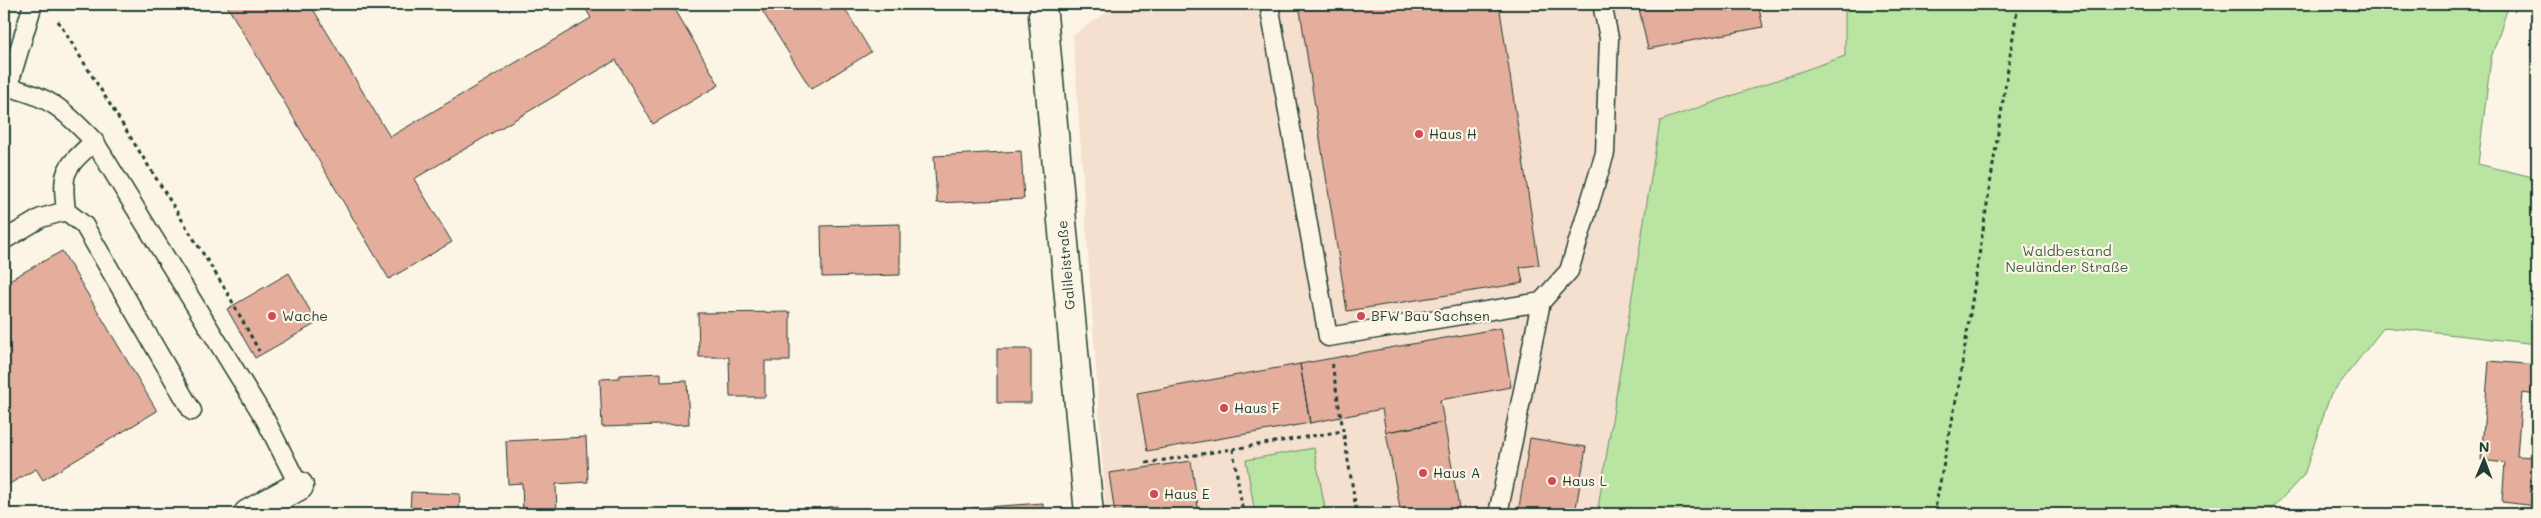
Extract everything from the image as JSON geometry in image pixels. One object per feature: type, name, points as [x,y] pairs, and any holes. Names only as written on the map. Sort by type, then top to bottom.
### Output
[{"type":"street","name":"Galileistraße","points":[[1043,15],[1089,514]]},
{"type":"street","points":[[248,514],[299,486]]},
{"type":"lane","points":[[33,4],[6,86],[36,94],[64,110],[94,141],[265,419],[299,486]]},
{"type":"lane","points":[[1269,4],[1328,337],[1541,302]]},
{"type":"lane","points":[[1498,514],[1541,302],[1569,271],[1605,153],[1609,38],[1602,4]]},
{"type":"lane","points":[[94,141],[67,167],[62,184],[66,211],[84,225],[192,411]]},
{"type":"lane","points":[[4,240],[41,218],[66,211]]},
{"type":"path","points":[[1934,514],[1959,385],[2018,4]]},
{"type":"path","points":[[57,20],[226,292],[261,355]]},
{"type":"path","points":[[1328,337],[1357,514]]},
{"type":"path","points":[[1146,463],[1343,431]]},
{"type":"path","points":[[1233,449],[1243,514]]},
{"type":"shaded area","name":"BFW Bau Sachsen","points":[[1119,4],[1845,4],[1845,56],[1660,121],[1597,514],[1106,514],[1073,35]]},
{"type":"green space","name":"Waldbestand Neuländer Straße","points":[[1845,4],[2509,4],[2491,58],[2478,164],[2537,178],[2537,344],[2384,327],[2330,396],[2304,475],[2267,514],[1597,514],[1660,121],[1845,56]]},
{"type":"green space","points":[[1314,448],[1326,514],[1255,514],[1246,460]]},
{"type":"building","points":[[226,4],[310,4],[390,137],[591,18],[583,4],[672,4],[719,85],[653,124],[616,60],[414,179],[452,242],[389,279]]},
{"type":"building","points":[[758,4],[842,4],[871,52],[811,89]]},
{"type":"building","name":"Haus H","points":[[1299,4],[1499,4],[1539,265],[1520,267],[1523,283],[1347,311]]},
{"type":"building","points":[[1638,4],[1758,4],[1763,27],[1648,49]]},
{"type":"building","points":[[1021,151],[1024,199],[937,203],[934,156]]},
{"type":"building","points":[[900,224],[900,275],[822,277],[821,226]]},
{"type":"building","points":[[62,251],[157,411],[43,480],[36,469],[4,487],[4,283]]},
{"type":"building","name":"Wache","points":[[289,273],[317,323],[255,358],[227,309]]},
{"type":"building","points":[[790,312],[790,361],[765,361],[765,397],[730,397],[729,357],[699,357],[698,313]]},
{"type":"building","points":[[1501,328],[1511,387],[1440,400],[1444,422],[1386,432],[1382,409],[1310,423],[1300,364]]},
{"type":"building","points":[[997,349],[1031,349],[1031,403],[997,403]]},
{"type":"building","points":[[2489,361],[2537,365],[2537,395],[2522,393],[2517,456],[2537,457],[2537,506],[2502,502],[2505,463],[2481,460]]},
{"type":"building","name":"Haus F","points":[[1300,364],[1310,423],[1147,451],[1137,393]]},
{"type":"building","points":[[661,373],[661,382],[687,381],[689,424],[602,427],[600,379],[619,378],[619,375]]},
{"type":"building","name":"Haus A","points":[[1444,422],[1460,514],[1401,514],[1386,432]]},
{"type":"building","points":[[586,437],[588,482],[556,484],[557,514],[523,514],[522,483],[508,484],[506,441]]},
{"type":"building","name":"Haus L","points":[[1530,438],[1586,447],[1575,514],[1518,514]]},
{"type":"building","name":"Haus E","points":[[1191,461],[1199,514],[1115,514],[1109,473]]},
{"type":"building","points":[[411,492],[460,494],[459,514],[410,514]]},
{"type":"building","points":[[1043,503],[1043,514],[973,514],[972,508]]},
{"type":"building","points":[[837,506],[838,514],[820,514],[819,508]]},
{"type":"place","name":"Haus H","points":[[1419,134]]},
{"type":"place","name":"Wache","points":[[272,316]]},
{"type":"place","name":"BFW Bau Sachsen","points":[[1361,316]]},
{"type":"place","name":"Haus F","points":[[1224,408]]},
{"type":"place","name":"Haus A","points":[[1423,473]]},
{"type":"place","name":"Haus L","points":[[1552,481]]},
{"type":"place","name":"Haus E","points":[[1154,494]]}]
